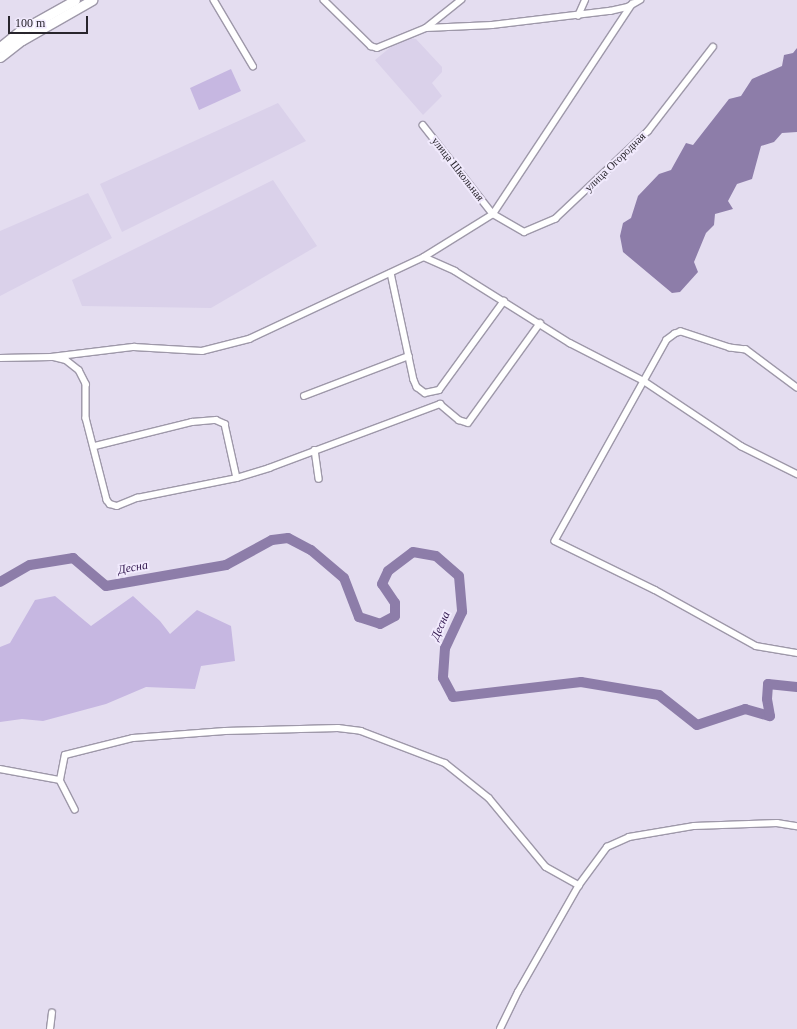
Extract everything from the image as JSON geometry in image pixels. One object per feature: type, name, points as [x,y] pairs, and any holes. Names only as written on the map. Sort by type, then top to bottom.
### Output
[{"type":"highway","points":[[0,47],[20,31],[75,0]]},
{"type":"highway","points":[[0,57],[22,40],[92,0]]},
{"type":"street","points":[[214,0],[253,66]]},
{"type":"street","points":[[324,0],[372,46],[377,48],[426,28],[462,0]]},
{"type":"street","points":[[578,16],[585,0]]},
{"type":"street","points":[[426,28],[492,25],[578,16],[630,4],[640,0]]},
{"type":"street","points":[[0,358],[51,357],[134,347],[202,351],[249,339],[424,257],[493,214],[630,4]]},
{"type":"street","name":"улица Огородная","points":[[493,214],[524,232],[555,219],[648,131],[713,47]]},
{"type":"street","name":"улица Школьная","points":[[423,125],[493,214]]},
{"type":"street","points":[[424,257],[455,271],[590,354],[644,381],[741,446],[797,474]]},
{"type":"street","points":[[391,273],[417,387],[427,394],[439,390],[504,301]]},
{"type":"street","points":[[51,357],[66,360],[79,370],[86,384],[86,418],[95,446],[107,500],[113,505],[237,478],[440,404],[459,420],[468,423],[540,324]]},
{"type":"street","points":[[797,388],[746,350],[730,348],[682,332],[675,334],[667,340],[555,541],[655,590],[756,646],[797,653]]},
{"type":"street","points":[[304,396],[409,356]]},
{"type":"street","points":[[95,446],[197,421],[220,420],[225,424],[237,478]]},
{"type":"street","points":[[315,450],[320,479]]},
{"type":"street","points":[[75,808],[60,780],[65,755],[133,738],[225,731],[338,728],[361,731],[445,763],[489,798],[546,866],[578,885]]},
{"type":"street","points":[[0,769],[60,780]]},
{"type":"street","points":[[500,1029],[518,992],[578,885],[601,853],[616,841],[629,837],[720,824],[797,826]]},
{"type":"street","points":[[50,1029],[52,1013]]},
{"type":"shaded area","points":[[410,38],[416,39],[442,67],[442,72],[432,83],[442,96],[423,115],[375,60],[398,41]]},
{"type":"shaded area","points":[[797,48],[797,132],[782,133],[774,142],[761,146],[752,179],[737,184],[728,201],[733,209],[715,214],[714,225],[706,233],[694,262],[698,272],[680,292],[672,293],[623,252],[620,236],[623,223],[631,218],[638,196],[659,174],[671,170],[686,143],[693,145],[729,99],[741,96],[752,79],[782,66],[784,55],[793,53]]},
{"type":"shaded area","points":[[231,69],[241,91],[199,110],[190,88]]},
{"type":"shaded area","points":[[278,103],[306,141],[122,232],[100,184]]},
{"type":"shaded area","points":[[273,180],[317,246],[211,308],[82,306],[72,280]]},
{"type":"shaded area","points":[[88,193],[112,238],[0,296],[0,231]]},
{"type":"shaded area","points":[[55,596],[91,626],[133,596],[160,621],[170,634],[197,610],[231,626],[235,661],[201,666],[195,689],[146,687],[106,704],[43,721],[22,719],[0,722],[0,647],[10,643],[35,600]]},
{"type":"waterway","name":"Десна","points":[[0,582],[30,565],[73,558],[106,586],[226,565],[272,540],[288,538],[311,550],[344,578],[359,617],[380,624],[395,616],[395,603],[382,584],[388,571],[413,552],[436,556],[459,576],[462,612],[445,648],[443,678],[453,697],[581,682],[659,695],[697,725],[745,709],[770,716],[767,699],[768,684],[797,687]]}]
